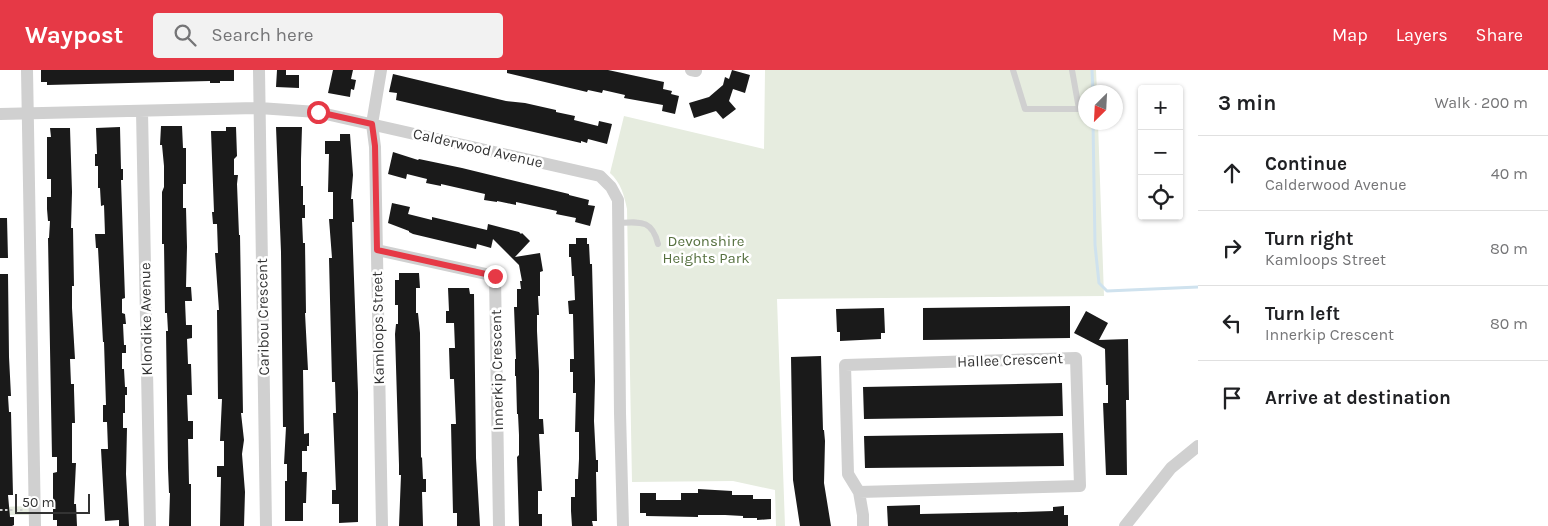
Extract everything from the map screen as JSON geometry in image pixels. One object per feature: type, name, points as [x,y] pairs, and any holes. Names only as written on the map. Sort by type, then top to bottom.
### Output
[{"type":"street","points":[[27,70],[35,526]]},
{"type":"street","name":"Caribou Crescent","points":[[258,70],[266,526]]},
{"type":"street","name":"Kamloops Street","points":[[381,70],[372,124],[375,146],[382,526]]},
{"type":"street","name":"Calderwood Avenue","points":[[0,114],[259,108],[318,112],[600,176],[611,187],[618,200],[623,526]]},
{"type":"street","name":"Klondike Avenue","points":[[142,111],[150,526]]},
{"type":"street","name":"Innerkip Crescent","points":[[377,250],[495,276],[499,526]]},
{"type":"street","name":"Hallee Crescent","points":[[859,492],[1080,486],[1076,358],[845,365],[848,474],[859,492],[864,515],[863,526]]},
{"type":"street","points":[[1124,526],[1171,468],[1198,446]]},
{"type":"lane","points":[[1013,70],[1025,109],[1079,109],[1072,70]]},
{"type":"lane","points":[[618,223],[640,222],[649,226],[655,232],[658,244]]},
{"type":"path","points":[[0,510],[28,510]]},
{"type":"green space","name":"Devonshire Heights Park","points":[[765,70],[1096,70],[1097,85],[1078,85],[1078,130],[1098,130],[1104,296],[777,299],[785,526],[776,526],[775,490],[733,481],[632,482],[627,209],[619,185],[610,173],[624,116],[764,149]]},
{"type":"green space","points":[[30,506],[31,515],[0,515],[0,507]]},
{"type":"building","points":[[41,70],[234,70],[234,81],[220,81],[220,83],[210,83],[210,81],[47,85],[47,82],[41,82]]},
{"type":"building","points":[[277,70],[286,70],[286,75],[299,75],[299,88],[276,87]]},
{"type":"building","points":[[333,70],[353,70],[351,79],[356,80],[354,90],[351,89],[350,97],[328,93]]},
{"type":"building","points":[[507,70],[608,70],[664,82],[663,89],[672,91],[671,94],[679,96],[675,114],[662,111],[663,105],[624,98],[625,95],[603,90],[602,93],[588,90],[587,92],[507,73]]},
{"type":"building","points":[[732,70],[750,75],[745,93],[733,89],[729,101],[736,109],[723,119],[716,111],[694,118],[689,103],[709,97],[723,85],[725,77],[729,79]]},
{"type":"building","points":[[393,74],[506,101],[556,110],[556,112],[575,116],[574,120],[598,126],[599,121],[612,124],[607,144],[588,139],[587,143],[581,141],[581,143],[396,100],[397,93],[389,92]]},
{"type":"building","points":[[161,126],[182,126],[183,148],[186,148],[186,184],[183,184],[183,208],[186,208],[186,287],[191,287],[192,301],[185,301],[186,325],[192,325],[192,338],[187,339],[188,364],[191,364],[192,395],[187,395],[188,421],[193,421],[193,439],[188,439],[191,526],[169,526],[170,493],[166,331],[168,331],[167,313],[165,313],[164,244],[162,244],[164,166],[162,145],[160,145]]},
{"type":"building","points":[[120,127],[121,169],[123,169],[123,180],[121,180],[125,298],[122,299],[122,313],[125,314],[126,324],[123,324],[126,353],[122,353],[122,369],[124,369],[125,387],[127,387],[123,428],[127,428],[126,474],[129,526],[119,526],[119,520],[105,521],[101,449],[108,449],[107,422],[103,422],[103,405],[106,405],[104,342],[98,248],[96,248],[95,234],[105,234],[104,205],[101,206],[100,188],[98,188],[98,166],[95,166],[95,154],[97,154],[96,128]]},
{"type":"building","points":[[226,127],[236,127],[237,156],[234,159],[234,175],[238,175],[240,235],[244,526],[220,526],[221,477],[217,477],[217,466],[224,466],[224,441],[220,441],[222,399],[218,399],[217,310],[219,310],[215,253],[218,253],[217,224],[213,224],[212,212],[214,212],[211,131],[226,131]]},
{"type":"building","points":[[276,127],[302,127],[301,186],[303,186],[303,205],[305,205],[305,218],[302,218],[303,243],[305,243],[305,313],[308,370],[303,370],[304,434],[309,433],[309,446],[307,446],[307,451],[302,451],[302,472],[307,472],[306,503],[303,503],[303,521],[285,521],[287,464],[284,464],[286,427],[283,427],[281,252]]},
{"type":"building","points":[[50,128],[70,128],[71,228],[73,228],[74,286],[72,286],[72,308],[75,359],[70,359],[71,384],[74,384],[75,423],[72,423],[72,463],[76,463],[74,504],[76,504],[77,526],[57,526],[57,520],[53,520],[53,473],[57,472],[57,457],[52,457],[48,238],[50,221],[48,221],[47,209],[47,197],[51,197],[51,179],[47,179],[47,137],[51,137]]},
{"type":"building","points":[[340,134],[350,134],[353,175],[351,199],[353,199],[354,222],[352,222],[358,392],[358,522],[339,523],[339,504],[332,504],[332,490],[336,490],[333,413],[336,413],[335,382],[332,382],[329,258],[332,258],[329,219],[333,219],[333,192],[328,192],[329,154],[325,154],[325,141],[340,141]]},
{"type":"building","points":[[393,152],[418,160],[462,168],[589,200],[588,205],[595,206],[590,226],[575,222],[576,218],[556,214],[557,211],[516,202],[516,205],[484,200],[485,194],[441,184],[441,186],[426,183],[427,179],[407,174],[406,179],[388,174]]},
{"type":"building","points":[[392,203],[410,207],[408,214],[432,220],[432,217],[487,230],[488,224],[522,233],[530,241],[515,257],[540,253],[543,271],[540,272],[537,331],[539,419],[543,419],[544,434],[539,434],[542,491],[538,491],[538,514],[542,514],[542,526],[519,526],[517,457],[519,455],[519,435],[515,376],[514,307],[517,307],[517,289],[521,289],[520,281],[522,281],[519,265],[493,239],[491,248],[477,244],[476,249],[413,234],[388,223]]},
{"type":"building","points":[[0,218],[7,218],[8,258],[0,258]]},
{"type":"building","points":[[576,238],[587,238],[590,264],[592,264],[595,381],[594,421],[596,460],[598,460],[598,472],[596,472],[597,521],[592,521],[593,526],[572,526],[571,511],[571,497],[575,497],[575,479],[578,479],[579,459],[579,432],[575,432],[576,393],[573,393],[573,372],[570,372],[570,359],[574,359],[573,314],[569,314],[568,301],[575,300],[574,276],[572,276],[571,257],[569,257],[569,244],[576,244]]},
{"type":"building","points":[[399,273],[419,273],[420,288],[416,288],[416,313],[418,313],[420,333],[421,458],[423,479],[426,479],[426,492],[422,492],[423,526],[399,526],[401,475],[399,475],[395,334],[396,324],[398,324],[398,305],[395,305],[395,280],[399,280]]},
{"type":"building","points":[[0,274],[8,274],[11,396],[8,396],[9,412],[11,412],[13,495],[8,495],[10,517],[14,517],[14,525],[12,526],[0,526]]},
{"type":"building","points":[[448,288],[469,288],[470,294],[474,294],[476,458],[480,526],[457,526],[457,513],[453,513],[451,424],[456,424],[454,379],[450,379],[449,348],[455,348],[454,323],[446,323],[446,311],[449,311]]},
{"type":"building","points":[[1070,306],[1070,338],[923,340],[923,308]]},
{"type":"building","points":[[884,308],[885,333],[881,333],[881,339],[840,341],[840,332],[837,332],[836,309]]},
{"type":"building","points":[[1086,311],[1108,323],[1099,340],[1128,339],[1129,400],[1126,400],[1127,475],[1106,475],[1103,403],[1108,403],[1108,385],[1106,385],[1105,349],[1074,333]]},
{"type":"building","points":[[821,356],[825,441],[824,483],[831,526],[800,526],[793,480],[791,357]]},
{"type":"building","points":[[1062,383],[1063,416],[864,419],[863,387]]},
{"type":"building","points":[[1063,433],[1064,466],[865,468],[864,436]]},
{"type":"building","points":[[698,489],[732,491],[732,495],[753,495],[753,499],[771,499],[771,519],[757,520],[757,518],[725,515],[698,515],[698,517],[646,516],[646,513],[640,513],[640,493],[656,493],[656,500],[681,500],[681,493],[698,493]]},
{"type":"building","points":[[920,505],[920,514],[1053,511],[1053,507],[1064,506],[1064,515],[1068,515],[1068,526],[888,526],[887,506]]},
{"type":"waterway","points":[[1092,70],[1093,85]]},
{"type":"waterway","points":[[1093,130],[1095,245],[1099,283],[1107,291],[1198,287]]},
{"type":"route","points":[[318,112],[372,124],[375,146],[377,250],[495,276]]}]
